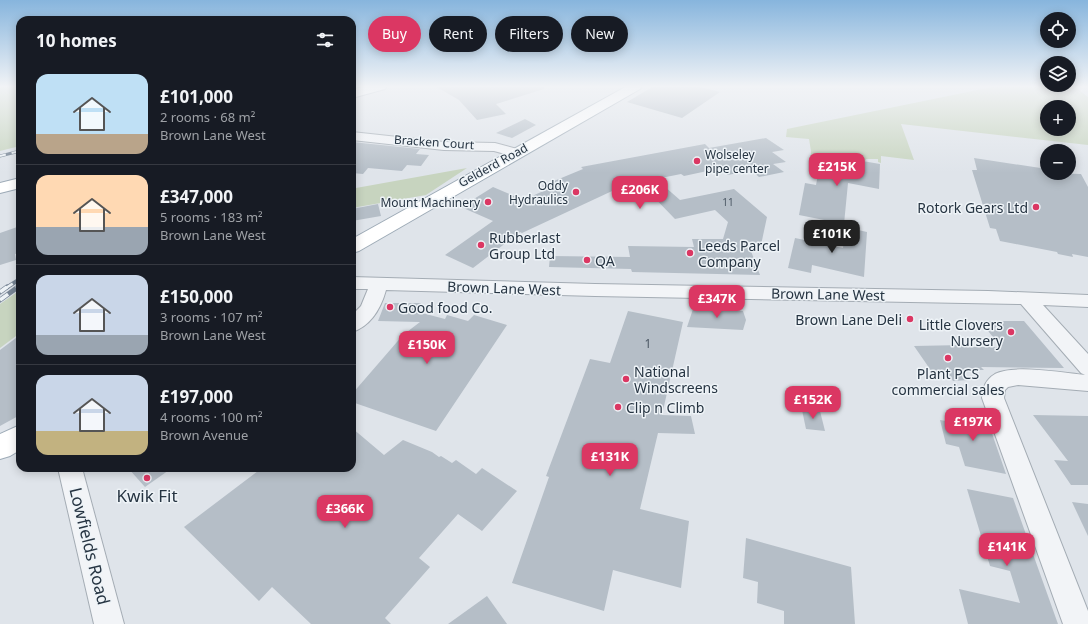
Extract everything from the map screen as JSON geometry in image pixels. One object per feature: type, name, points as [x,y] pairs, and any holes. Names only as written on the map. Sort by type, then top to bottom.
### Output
[{"type":"main road","name":"Gelderd Road","points":[[356,244],[584,115]]},
{"type":"main road","points":[[0,188],[16,184]]},
{"type":"main road","points":[[0,448],[16,438]]},
{"type":"street","name":"Bracken Court","points":[[356,136],[444,146],[495,147],[516,153]]},
{"type":"street","name":"Brown Lane West","points":[[356,283],[596,290],[1026,298],[1088,301]]},
{"type":"street","points":[[356,322],[370,310],[378,284]]},
{"type":"street","points":[[1026,298],[1088,368]]},
{"type":"street","points":[[1078,624],[993,398],[994,387],[1002,380],[1018,377],[1088,383]]},
{"type":"street","name":"Lowfields Road","points":[[71,472],[109,624]]},
{"type":"green space","points":[[0,115],[16,115],[16,147],[0,151]]},
{"type":"green space","points":[[855,115],[1040,115],[1040,136],[1076,136],[1076,115],[1088,115],[1088,145],[901,124],[914,160],[881,156],[881,163],[878,162],[878,159],[866,159],[865,161],[821,153],[818,166],[811,165],[809,139],[786,137],[787,129]]},
{"type":"green space","points":[[467,168],[426,195],[356,207],[356,188]]},
{"type":"green space","points":[[16,293],[16,336],[0,348],[0,304]]},
{"type":"building","points":[[473,115],[501,115],[477,120]]},
{"type":"building","points":[[672,115],[686,115],[682,118]]},
{"type":"building","points":[[525,119],[536,125],[512,138],[496,133]]},
{"type":"building","points":[[766,138],[784,150],[772,152],[786,162],[773,164],[784,172],[759,177],[751,170],[728,175],[721,168],[684,176],[681,174],[656,179],[680,200],[734,189],[767,217],[761,245],[748,243],[760,275],[632,272],[631,269],[549,267],[550,256],[630,257],[628,246],[694,247],[692,239],[723,239],[728,222],[715,210],[675,219],[644,187],[630,190],[625,185],[522,233],[520,232],[473,268],[445,255],[493,221],[461,207],[493,187],[523,200],[548,189],[542,186],[583,169],[581,167],[705,144],[709,148]]},
{"type":"building","points":[[356,142],[420,149],[416,154],[429,155],[421,166],[407,165],[402,171],[368,168],[363,174],[356,173]]},
{"type":"building","points":[[822,154],[880,164],[879,189],[848,183],[844,224],[799,215],[805,183],[816,185]]},
{"type":"building","name":"Rotork Gears Ltd","points":[[974,158],[1040,168],[1040,180],[1076,180],[1076,174],[1081,174],[1088,187],[1088,257],[1072,254],[1073,257],[1058,254],[1057,252],[1000,241],[996,229],[990,228],[972,170],[977,170]]},
{"type":"building","points":[[378,204],[381,216],[356,220],[356,208]]},
{"type":"building","points":[[16,227],[16,260],[0,265],[0,233]]},
{"type":"building","points":[[845,227],[867,232],[864,277],[812,265],[811,273],[788,268],[795,238],[843,248]]},
{"type":"building","points":[[385,303],[421,303],[418,312],[445,319],[447,315],[468,321],[474,315],[507,325],[436,431],[356,403],[356,389],[403,335],[420,322],[378,321]]},
{"type":"building","points":[[693,309],[743,311],[746,320],[743,330],[687,327]]},
{"type":"building","points":[[628,311],[683,322],[662,415],[691,416],[695,434],[658,433],[640,509],[689,521],[681,588],[613,570],[604,611],[512,583],[549,477],[546,476],[590,359],[610,363]]},
{"type":"building","points":[[980,321],[1024,321],[1064,368],[981,367],[984,370],[962,370],[969,380],[953,381],[946,371],[932,372],[914,346],[963,345],[965,347],[1001,347]]},
{"type":"building","points":[[16,338],[16,417],[0,426],[0,350]]},
{"type":"building","points":[[802,410],[820,411],[825,431],[806,429]]},
{"type":"building","points":[[949,412],[987,419],[1006,474],[965,466],[959,447],[946,444],[940,420],[952,422]]},
{"type":"building","points":[[1033,415],[1088,416],[1088,485],[1071,485],[1054,460],[1068,461]]},
{"type":"building","points":[[356,431],[384,455],[403,440],[432,452],[439,457],[441,456],[452,463],[456,460],[476,474],[482,468],[517,491],[482,531],[458,514],[419,558],[430,567],[385,618],[391,624],[311,624],[272,587],[259,601],[184,527],[257,472],[356,472]]},
{"type":"building","name":"Kwik Fit","points":[[132,472],[166,472],[145,487]]},
{"type":"building","points":[[967,489],[1013,498],[1058,624],[968,624],[959,589],[1020,603],[1010,571],[990,566]]},
{"type":"building","points":[[1072,502],[1088,504],[1088,536]]},
{"type":"building","points":[[746,538],[851,567],[855,624],[784,624],[784,611],[757,603],[758,582],[743,578]]},
{"type":"building","points":[[487,596],[507,624],[448,624]]},
{"type":"railway","points":[[0,156],[16,152]]},
{"type":"railway","points":[[6,288],[16,282]]},
{"type":"railway","points":[[0,292],[7,287]]},
{"type":"railway","points":[[0,300],[16,288]]},
{"type":"place","name":"Wolseley pipe center","points":[[697,161]]},
{"type":"place","name":"Oddy Hydraulics","points":[[576,192]]},
{"type":"place","name":"Mount Machinery","points":[[488,202]]},
{"type":"place","name":"Rotork Gears Ltd","points":[[1036,207]]},
{"type":"place","name":"Rubberlast Group Ltd","points":[[481,245]]},
{"type":"place","name":"Leeds Parcel Company","points":[[690,253]]},
{"type":"place","name":"QA","points":[[587,260]]},
{"type":"place","name":"Good food Co.","points":[[390,307]]},
{"type":"place","name":"Brown Lane Deli","points":[[910,319]]},
{"type":"place","name":"Little Clovers Nursery","points":[[1011,332]]},
{"type":"place","name":"Plant PCS commercial sales","points":[[948,358]]},
{"type":"place","name":"National Windscreens","points":[[626,379]]},
{"type":"place","name":"Clip n Climb","points":[[618,407]]},
{"type":"place","name":"Kwik Fit","points":[[147,478]]}]
